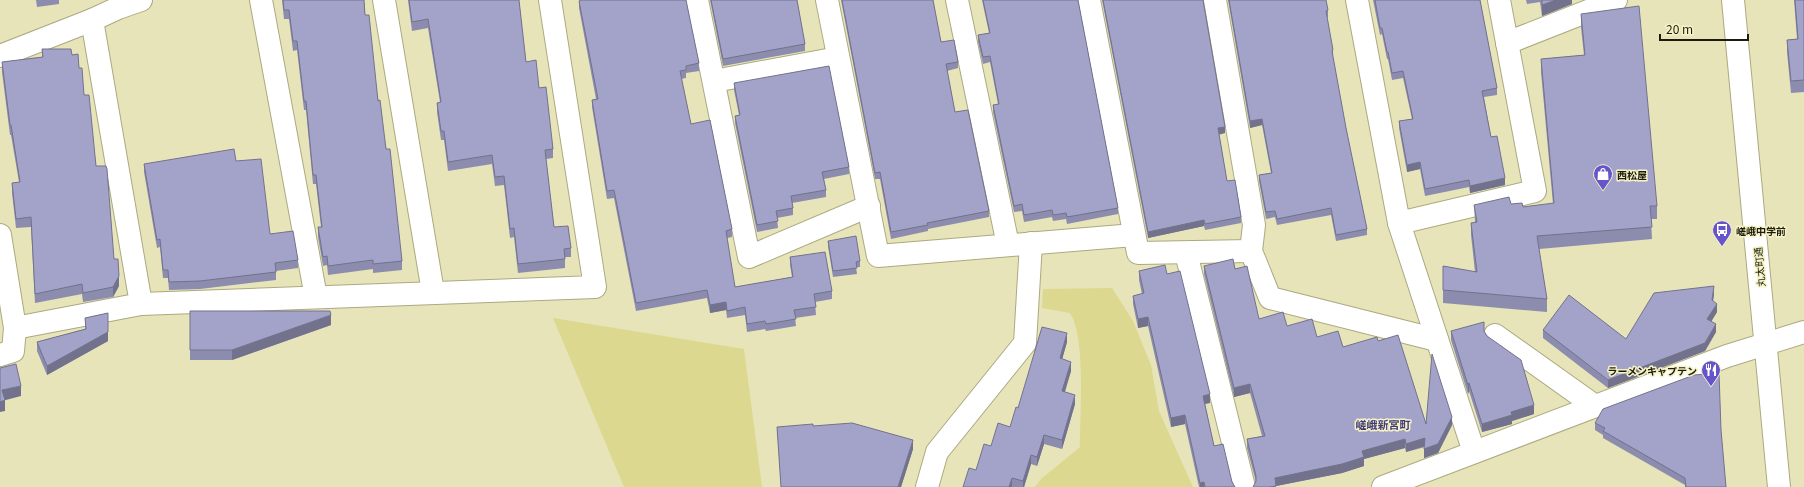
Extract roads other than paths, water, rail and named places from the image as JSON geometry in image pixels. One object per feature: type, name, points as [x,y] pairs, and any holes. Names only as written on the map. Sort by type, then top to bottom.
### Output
[{"type":"street","points":[[0,56],[92,20],[117,4],[141,0]]},
{"type":"street","points":[[261,0],[316,297]]},
{"type":"street","points":[[384,0],[433,292]]},
{"type":"street","points":[[15,328],[141,304],[595,287],[550,0]]},
{"type":"street","points":[[697,0],[749,257],[869,206]]},
{"type":"street","points":[[827,0],[878,256],[1134,235]]},
{"type":"street","points":[[957,0],[1008,245]]},
{"type":"street","points":[[1089,0],[1138,254],[1251,252]]},
{"type":"street","points":[[1214,0],[1254,225],[1251,252],[1270,298],[1437,340]]},
{"type":"street","points":[[1356,0],[1399,223],[1474,452]]},
{"type":"street","points":[[1399,223],[1535,191],[1499,0]]},
{"type":"street","points":[[1508,43],[1616,0]]},
{"type":"street","name":"丸太町通","points":[[1733,0],[1779,487]]},
{"type":"street","points":[[92,20],[141,304]]},
{"type":"street","points":[[714,81],[838,58]]},
{"type":"street","points":[[0,234],[15,328],[13,351],[0,355]]},
{"type":"street","points":[[928,487],[937,452],[1025,343],[1031,243]]},
{"type":"street","points":[[1186,253],[1244,487]]},
{"type":"street","points":[[1383,487],[1727,356],[1804,332]]},
{"type":"street","points":[[1495,334],[1595,406]]},
{"type":"place","name":"西松屋","points":[[1603,191]]},
{"type":"place","name":"嵯峨中学前","points":[[1722,247]]},
{"type":"place","name":"ラーメンキャプテン","points":[[1711,387]]},
{"type":"district","name":"嵯峨新宮町","points":[[1383,424]]}]
